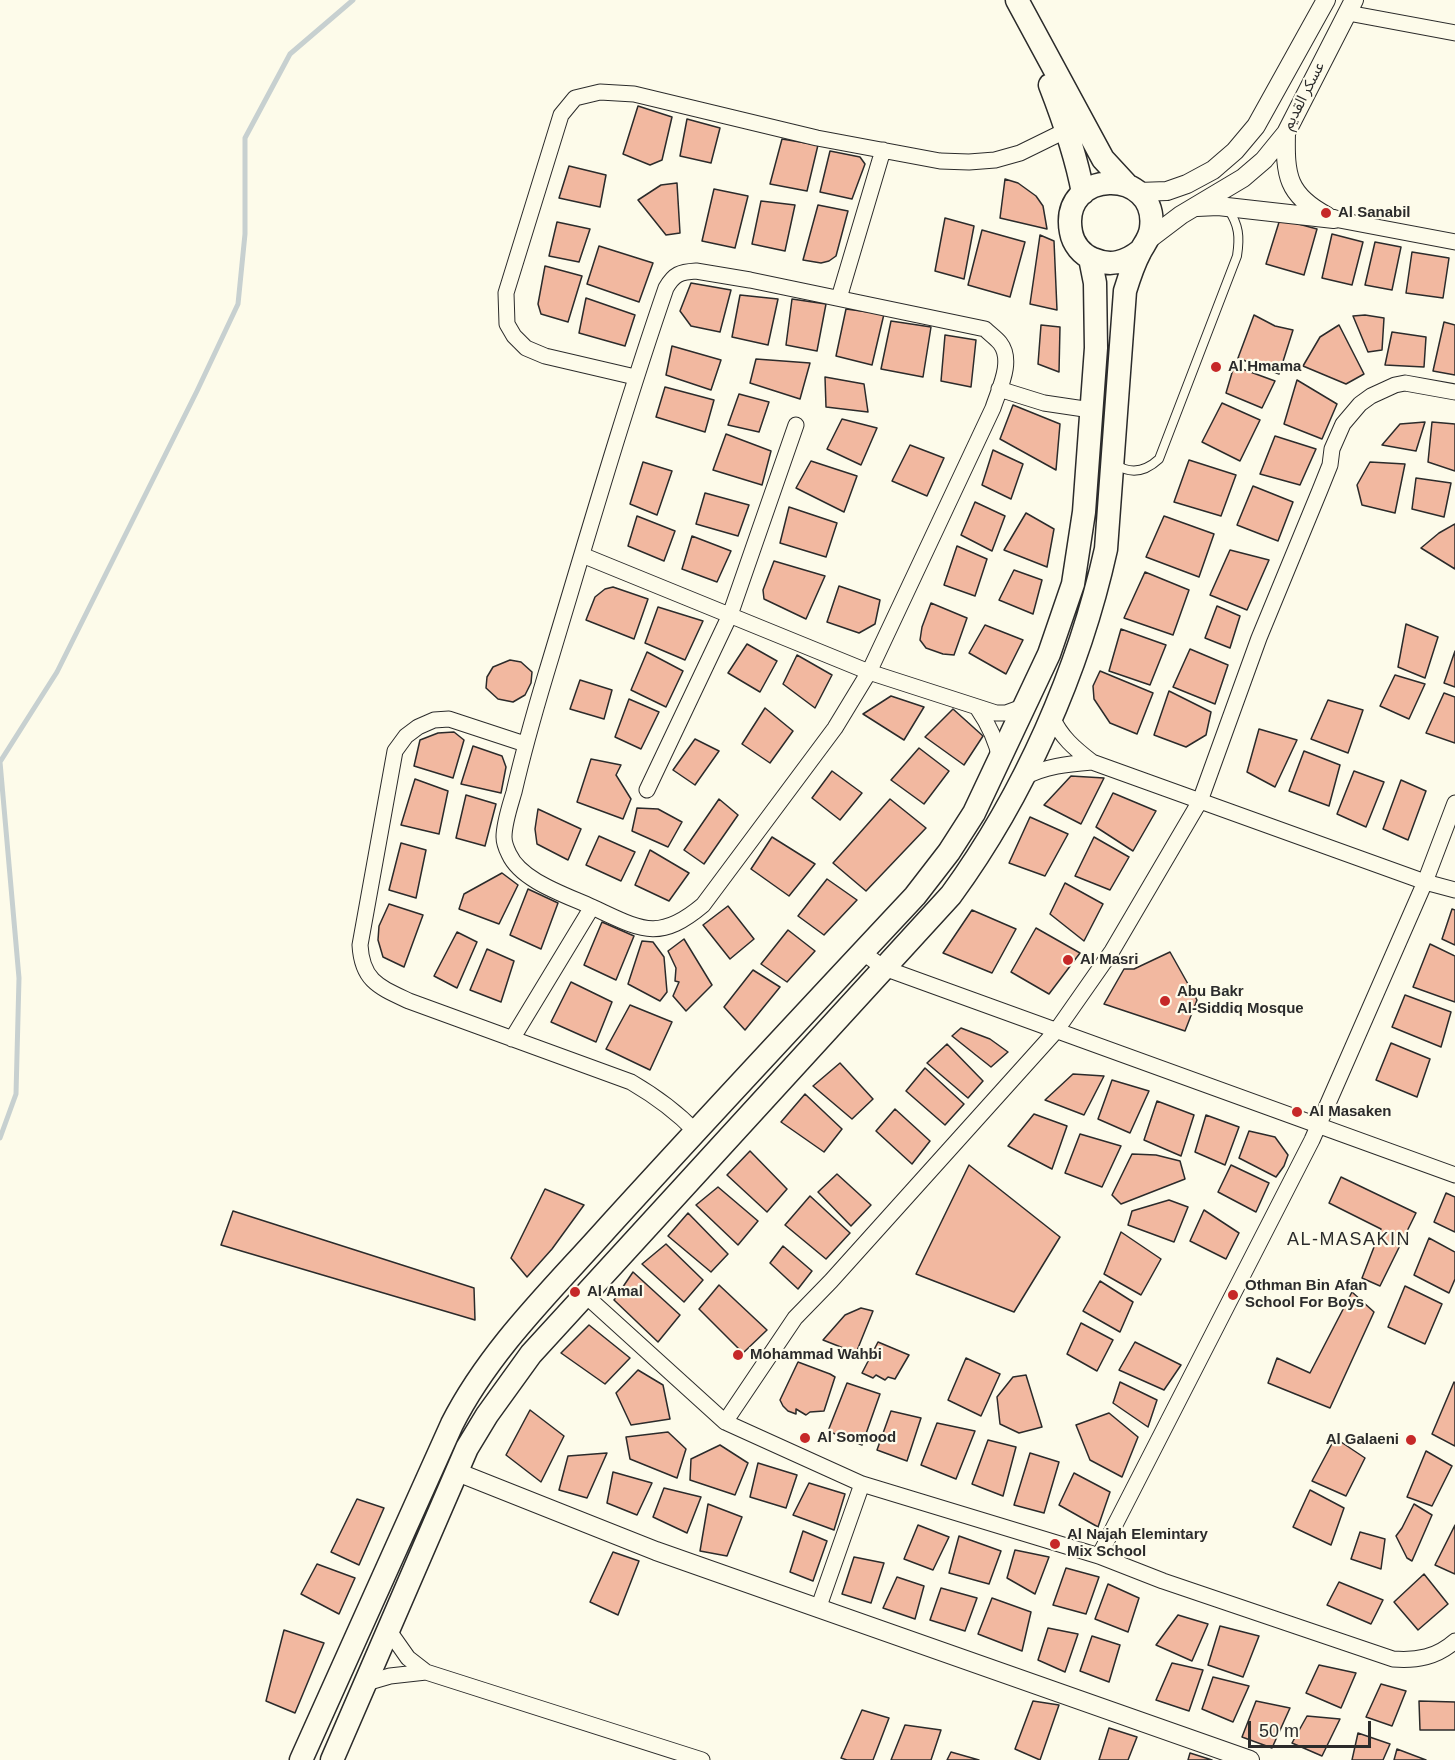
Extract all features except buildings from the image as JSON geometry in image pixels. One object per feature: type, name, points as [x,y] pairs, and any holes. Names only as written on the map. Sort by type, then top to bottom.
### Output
[{"type":"main road","points":[[332,1760],[457,1472],[477,1431],[509,1382],[585,1294],[951,895],[979,857],[1020,780],[1052,717],[1081,643],[1106,549],[1125,291],[1130,272],[1151,228],[1151,214],[1146,202],[1076,126],[1017,0]]},
{"type":"main road","points":[[1076,126],[1077,163],[1083,193]]},
{"type":"main road","points":[[1132,188],[1114,182],[1101,183],[1083,193],[1071,210],[1072,238],[1079,249],[1090,258],[1103,263],[1117,263],[1130,259],[1144,246]]},
{"type":"main road","points":[[301,1760],[414,1503],[466,1397],[486,1368],[525,1320],[915,896],[949,852],[974,813],[1049,654],[1073,584],[1084,512],[1091,410],[1096,307],[1095,283],[1090,258]]},
{"type":"street","name":"عسكر القديم","points":[[1132,188],[1167,191],[1187,184],[1213,170],[1235,151],[1256,126],[1326,0]]},
{"type":"street","points":[[1351,6],[1455,33]]},
{"type":"street","name":"عسكر القديم","points":[[1144,246],[1196,207],[1243,178],[1264,160],[1286,133],[1351,6]]},
{"type":"street","points":[[635,377],[545,356],[526,348],[514,336],[507,324],[506,293],[561,115],[575,98],[600,92],[634,94],[817,138],[940,161],[995,160],[1020,153],[1076,126]]},
{"type":"street","points":[[1286,133],[1285,161],[1293,188],[1312,208],[1334,219]]},
{"type":"street","points":[[840,298],[883,150]]},
{"type":"street","points":[[1196,207],[1227,207],[1334,219],[1455,242]]},
{"type":"street","points":[[682,272],[750,280],[840,298],[985,330],[999,342],[1005,352],[1005,367],[993,408],[869,672],[835,728],[703,906],[671,927],[656,930],[640,928],[534,880],[509,856],[504,837],[525,744],[635,377],[666,288],[672,277],[682,272]]},
{"type":"street","points":[[724,1422],[795,1318],[1056,1031],[1112,951],[1200,801],[1259,638],[1330,465],[1335,443],[1343,424],[1366,400],[1395,385],[1405,383],[1455,392]]},
{"type":"street","points":[[999,388],[1044,403],[1091,410]]},
{"type":"street","points":[[647,790],[730,615],[796,425]]},
{"type":"street","points":[[582,555],[869,672],[996,713],[1006,713],[1025,706]]},
{"type":"street","points":[[978,709],[989,724],[997,742],[1000,759]]},
{"type":"street","points":[[1052,717],[1059,733],[1092,762],[1425,882],[1455,890]]},
{"type":"street","points":[[525,744],[449,719],[434,720],[418,727],[406,736],[395,751],[360,945],[361,962],[368,975],[383,988],[409,1001],[631,1082],[658,1098],[681,1116],[696,1132]]},
{"type":"street","points":[[1020,780],[1050,767],[1092,762]]},
{"type":"street","points":[[1099,1556],[1317,1125],[1425,882],[1455,803]]},
{"type":"street","points":[[512,1039],[592,907]]},
{"type":"street","points":[[862,952],[884,968],[1455,1175]]},
{"type":"street","points":[[585,1294],[724,1422],[862,1484],[1099,1556],[1163,1581],[1393,1659],[1416,1660],[1428,1657],[1455,1641]]},
{"type":"street","points":[[457,1472],[656,1551],[1250,1760]]},
{"type":"street","points":[[818,1609],[862,1484]]},
{"type":"street","points":[[389,1631],[408,1658],[426,1672],[702,1760]]},
{"type":"street","points":[[366,1683],[390,1676],[426,1672]]},
{"type":"lane","points":[[1112,462],[1121,469],[1141,471],[1151,467],[1159,459],[1237,256],[1239,231],[1227,207]]},
{"type":"waterway","points":[[0,1138],[16,1094],[19,978],[0,762],[57,672],[238,304],[245,234],[245,138],[290,54],[353,0]]},
{"type":"place","name":"Al Sanabil","points":[[1326,213]]},
{"type":"place","name":"Al Hmama","points":[[1216,367]]},
{"type":"place","name":"Al Masri","points":[[1068,960]]},
{"type":"place","name":"Abu Bakr Al-Siddiq Mosque","points":[[1165,1001]]},
{"type":"place","name":"Al Masaken","points":[[1297,1112]]},
{"type":"place","name":"Al Amal","points":[[575,1292]]},
{"type":"place","name":"Othman Bin Afan School For Boys","points":[[1233,1295]]},
{"type":"place","name":"Mohammad Wahbi","points":[[738,1355]]},
{"type":"place","name":"Al Somood","points":[[805,1438]]},
{"type":"place","name":"Al Galaeni","points":[[1411,1440]]},
{"type":"place","name":"Al Najah Elemintary Mix School","points":[[1055,1544]]},
{"type":"district","name":"AL-MASAKIN","points":[[1349,1240]]}]
